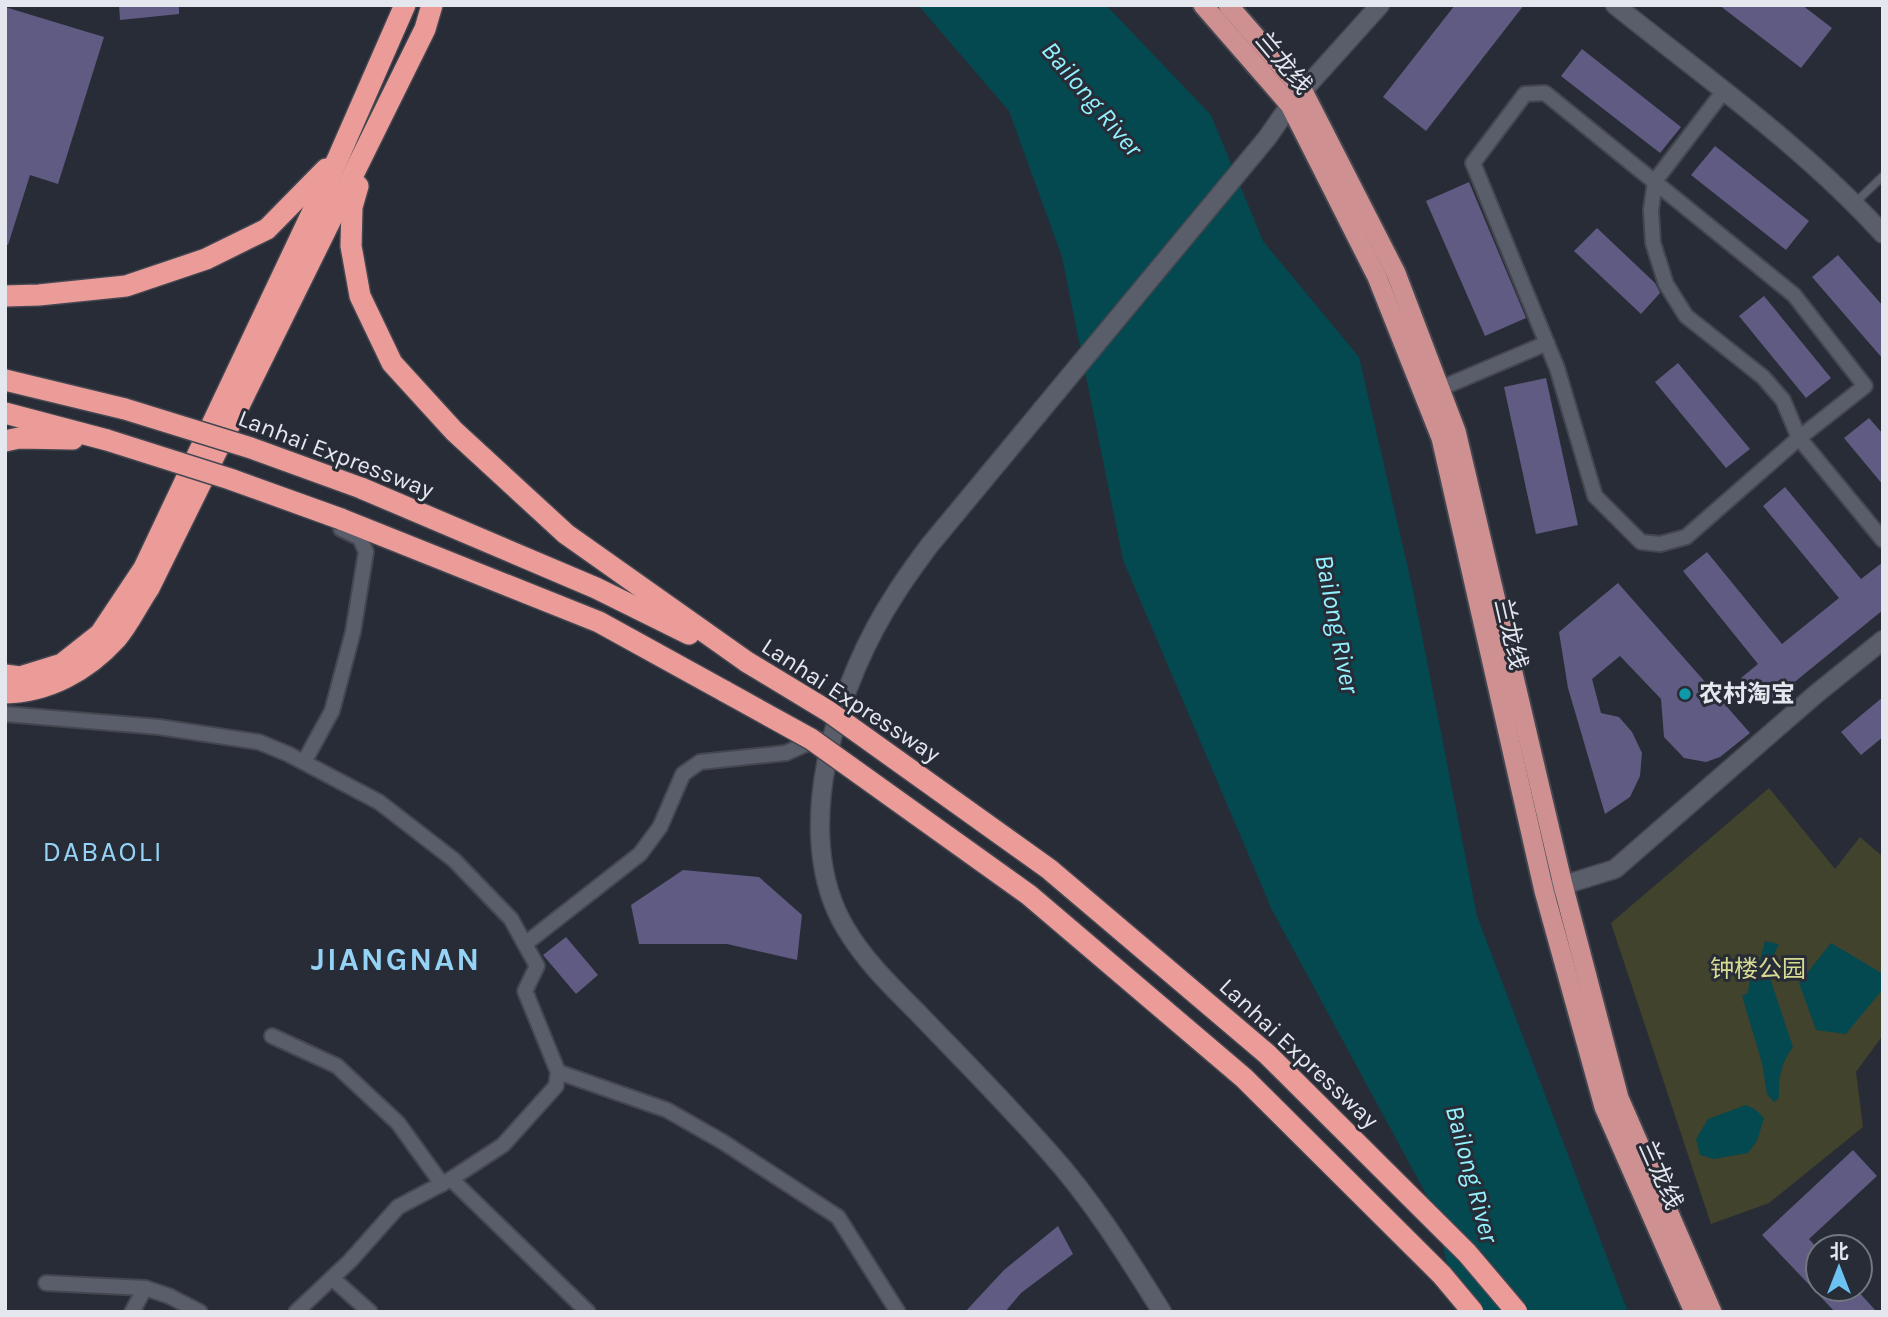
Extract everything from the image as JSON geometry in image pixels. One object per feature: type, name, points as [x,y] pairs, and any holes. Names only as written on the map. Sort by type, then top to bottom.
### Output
[{"type":"highway","points":[[5,675],[20,677],[62,664],[100,634],[144,568],[338,158],[405,5]]},
{"type":"highway","points":[[5,693],[27,693],[76,674],[117,638],[149,588],[425,29],[432,5]]},
{"type":"highway","name":"兰龙线","points":[[1203,5],[1297,98]]},
{"type":"highway","name":"兰龙线","points":[[1228,5],[1297,98],[1432,392],[1457,431],[1563,885],[1619,1098],[1712,1312]]},
{"type":"highway","points":[[373,135],[352,207],[351,246],[360,296],[392,363],[454,431],[566,534],[747,662]]},
{"type":"highway","points":[[5,296],[127,286],[206,259],[267,229],[338,158]]},
{"type":"highway","name":"Lanhai Expressway","points":[[5,380],[125,409],[251,448],[361,488],[596,588],[747,662],[828,710],[1049,869],[1267,1054],[1467,1253],[1517,1312]]},
{"type":"highway","name":"兰龙线","points":[[1432,392],[1544,891],[1604,1107],[1694,1312]]},
{"type":"highway","points":[[5,414],[107,440],[230,479],[341,519],[599,622],[811,739],[1029,895],[1244,1078],[1442,1275],[1473,1312]]},
{"type":"highway","points":[[5,441],[19,438],[107,440]]},
{"type":"street","points":[[1162,1312],[1111,1230],[1050,1153],[873,966],[845,928],[828,890],[820,845],[821,790],[831,735],[861,659],[894,595],[929,545],[1268,138],[1297,98],[1380,5]]},
{"type":"street","points":[[1615,5],[1800,153],[1883,234]]},
{"type":"street","points":[[1723,92],[1656,181],[1651,210],[1653,243],[1666,284],[1686,316],[1763,377],[1783,400],[1799,438],[1883,540]]},
{"type":"street","points":[[1545,93],[1794,295],[1865,386],[1799,438],[1686,537],[1660,544],[1641,542],[1595,496],[1547,342],[1473,163],[1525,94],[1545,93]]},
{"type":"street","points":[[1432,392],[1547,342]]},
{"type":"street","points":[[304,512],[360,538],[366,552],[353,632],[332,711],[304,762]]},
{"type":"street","points":[[1544,891],[1615,869],[1816,694],[1883,640]]},
{"type":"street","points":[[5,714],[159,727],[259,742],[304,762],[379,802],[454,860],[511,919],[537,967],[525,991],[558,1072],[556,1086],[503,1145],[398,1207],[332,1278],[296,1312]]},
{"type":"street","points":[[525,944],[640,855],[660,827],[683,774],[700,762],[786,754],[814,739],[831,735]]},
{"type":"street","points":[[272,1036],[337,1066],[398,1123],[446,1181],[588,1312]]},
{"type":"street","points":[[558,1072],[667,1110],[723,1142],[838,1217],[898,1312]]},
{"type":"street","points":[[332,1278],[370,1312]]},
{"type":"street","points":[[46,1283],[145,1287],[201,1312]]},
{"type":"street","points":[[132,1312],[145,1287]]},
{"type":"lane","points":[[1855,204],[1883,176]]},
{"type":"green space","name":"钟楼公园","points":[[1769,788],[1835,869],[1860,837],[1883,857],[1883,1035],[1856,1072],[1863,1127],[1769,1203],[1711,1224],[1611,923]]},
{"type":"water","name":"Bailong River","points":[[918,5],[1106,5],[1211,115],[1263,241],[1359,357],[1413,590],[1477,916],[1628,1312],[1459,1312],[1433,1207],[1272,910],[1123,560],[1062,257],[1009,111]]},
{"type":"water","points":[[1765,941],[1779,944],[1767,969],[1793,1047],[1783,1065],[1779,1098],[1774,1102],[1767,1094],[1762,1063],[1742,996],[1748,993],[1751,969],[1760,960]]},
{"type":"water","points":[[1831,943],[1883,974],[1883,989],[1846,1034],[1816,1030],[1799,983]]},
{"type":"water","points":[[1746,1105],[1764,1118],[1757,1141],[1748,1153],[1714,1159],[1700,1155],[1696,1139],[1708,1119]]},
{"type":"building","points":[[119,5],[179,5],[179,14],[120,20]]},
{"type":"building","points":[[1455,5],[1524,5],[1426,131],[1383,97]]},
{"type":"building","points":[[1719,5],[1802,5],[1832,28],[1801,68]]},
{"type":"building","points":[[5,7],[104,37],[58,184],[30,175],[8,245],[5,244]]},
{"type":"building","points":[[1582,49],[1681,127],[1660,153],[1561,76]]},
{"type":"building","points":[[1715,146],[1809,221],[1786,250],[1691,175]]},
{"type":"building","points":[[1469,182],[1526,318],[1485,336],[1426,201]]},
{"type":"building","points":[[1597,228],[1655,283],[1660,293],[1641,314],[1574,251]]},
{"type":"building","points":[[1838,255],[1883,306],[1883,359],[1812,277]]},
{"type":"building","points":[[1764,296],[1831,378],[1806,398],[1739,316]]},
{"type":"building","points":[[1678,363],[1750,449],[1726,468],[1655,382]]},
{"type":"building","points":[[1546,378],[1578,525],[1536,534],[1504,387]]},
{"type":"building","points":[[1869,418],[1883,434],[1883,485],[1844,438]]},
{"type":"building","points":[[1785,487],[1861,579],[1883,562],[1883,610],[1765,706],[1741,678],[1758,664],[1683,571],[1707,552],[1782,644],[1839,598],[1763,506]]},
{"type":"building","name":"农村淘宝","points":[[1618,583],[1750,733],[1720,757],[1706,762],[1684,758],[1664,737],[1661,699],[1620,656],[1592,679],[1601,713],[1619,717],[1632,732],[1642,753],[1640,776],[1630,797],[1605,814],[1568,688],[1559,632]]},
{"type":"building","points":[[1883,697],[1883,737],[1861,755],[1841,732]]},
{"type":"building","points":[[683,870],[759,877],[802,915],[797,960],[727,944],[639,944],[631,905]]},
{"type":"building","points":[[566,937],[598,975],[576,994],[543,955]]},
{"type":"building","points":[[1853,1150],[1877,1176],[1815,1233],[1804,1233],[1804,1279],[1762,1235]]},
{"type":"building","points":[[1058,1226],[1073,1254],[1021,1293],[1005,1312],[965,1312],[1004,1270]]},
{"type":"building","points":[[1826,1303],[1869,1303],[1877,1312],[1835,1312]]},
{"type":"place","name":"农村淘宝","points":[[1685,694]]},
{"type":"district","name":"DABAOLI","points":[[103,851]]},
{"type":"district","name":"JIANGNAN","points":[[396,959]]}]
